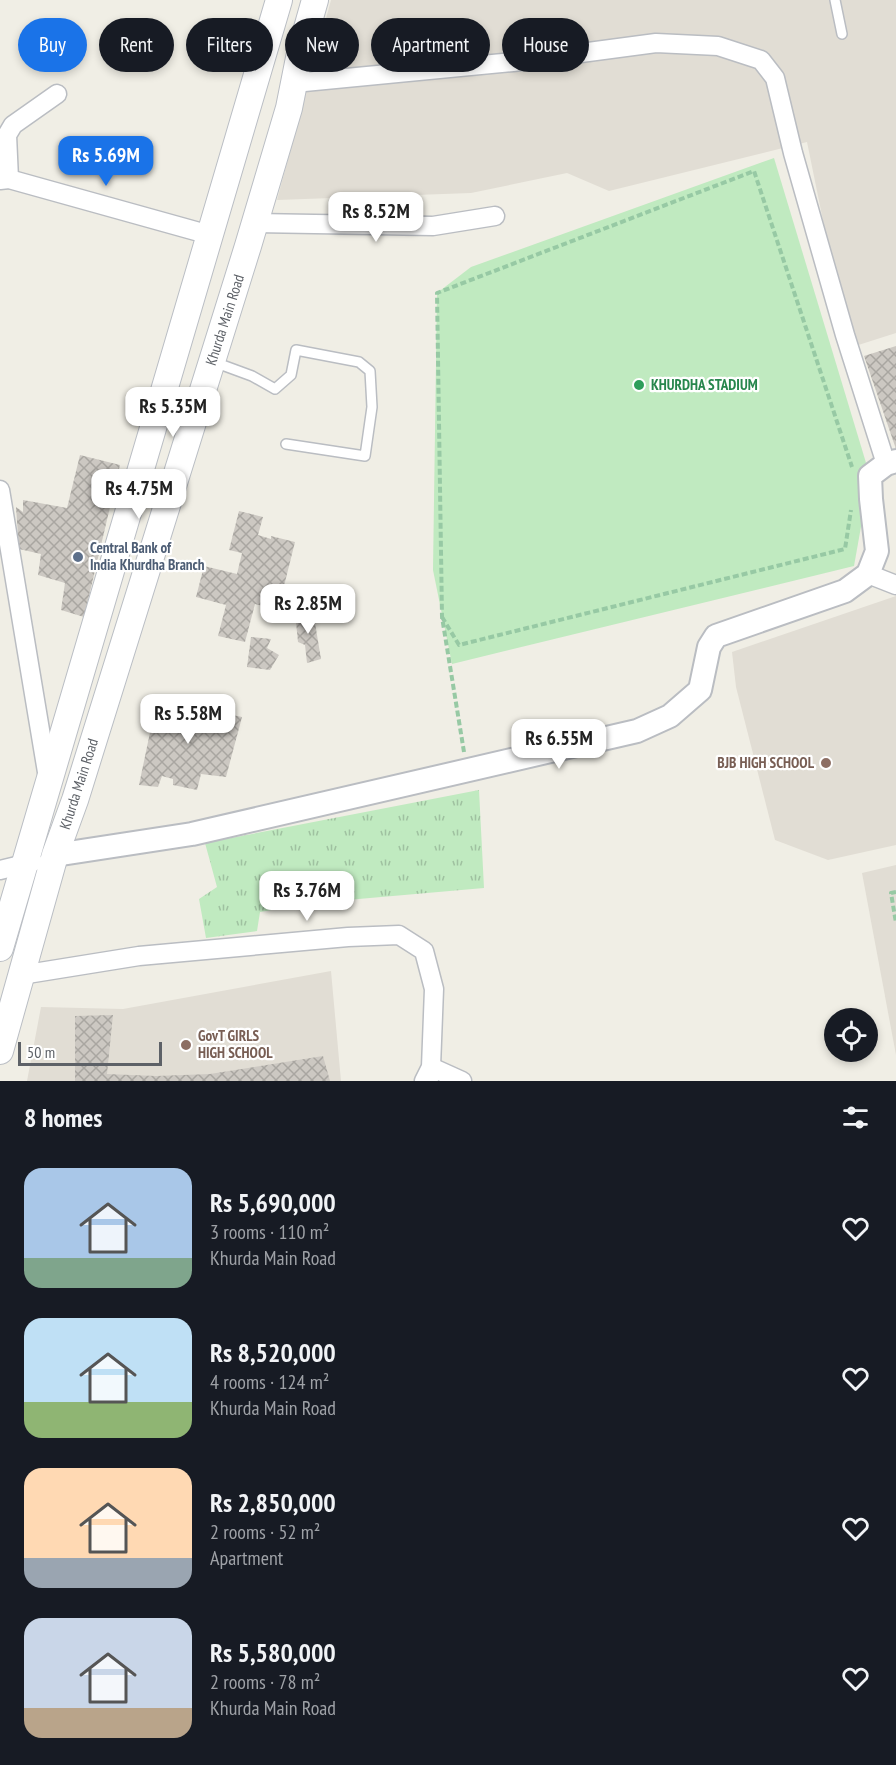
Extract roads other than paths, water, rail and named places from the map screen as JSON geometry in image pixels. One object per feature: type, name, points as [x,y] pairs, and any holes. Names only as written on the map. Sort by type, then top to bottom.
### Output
[{"type":"main road","name":"Khurda Main Road","points":[[0,948],[279,0]]},
{"type":"main road","name":"Khurda Main Road","points":[[0,1051],[55,855],[75,800],[255,223],[289,108],[300,53],[315,0]]},
{"type":"street","points":[[0,870],[55,855],[192,834],[637,731],[670,716],[700,690],[709,647],[716,636],[845,591],[868,574],[877,550],[870,476],[891,462],[835,301],[793,153],[775,78],[761,60],[718,46],[656,43],[513,62],[294,83]]},
{"type":"street","points":[[57,94],[13,125],[7,135],[4,179],[210,235]]},
{"type":"street","points":[[255,223],[432,226],[495,216]]},
{"type":"street","points":[[0,490],[49,783]]},
{"type":"street","points":[[868,574],[896,585]]},
{"type":"street","points":[[21,975],[139,956],[348,937],[399,935],[423,951],[434,989],[428,1076],[462,1081]]},
{"type":"lane","points":[[835,0],[842,34]]},
{"type":"lane","points":[[212,362],[252,376],[275,388],[291,375],[296,350],[359,362],[370,371],[372,407],[364,456],[286,444]]},
{"type":"place","name":"KHURDHA STADIUM","points":[[639,385]]},
{"type":"place","name":"Central Bank of India Khurdha Branch","points":[[78,557]]},
{"type":"place","name":"BJB HIGH SCHOOL","points":[[826,763]]},
{"type":"place","name":"GovT GIRLS HIGH SCHOOL","points":[[186,1045]]}]
